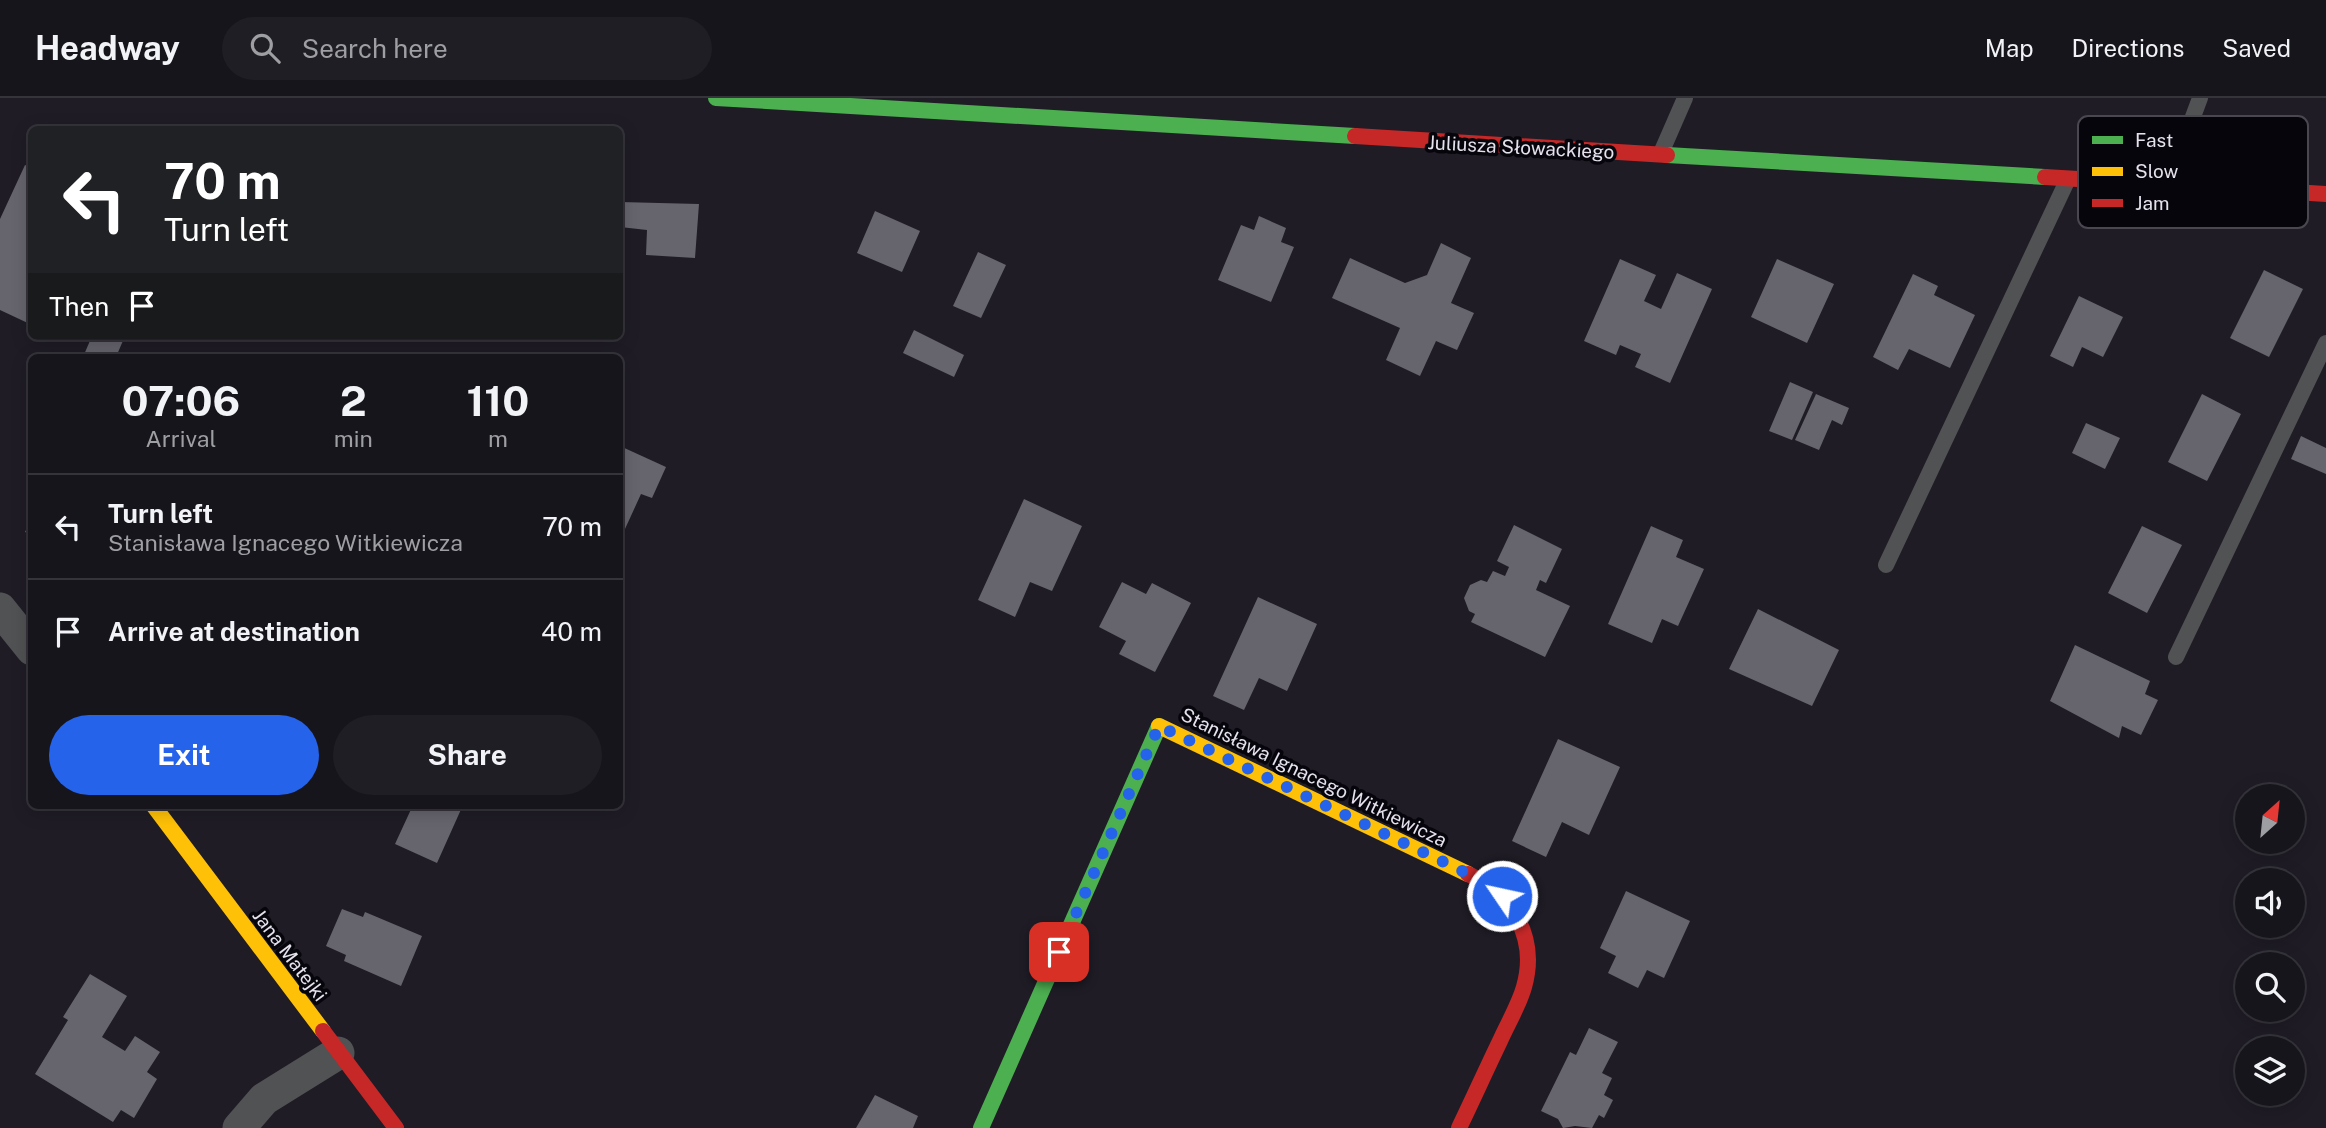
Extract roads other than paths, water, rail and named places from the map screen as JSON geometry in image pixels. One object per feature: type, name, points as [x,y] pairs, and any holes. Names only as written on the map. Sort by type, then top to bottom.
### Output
[{"type":"street","name":"Juliusza Słowackiego","points":[[716,98],[2078,180]]},
{"type":"street","name":"Juliusza Słowackiego","points":[[2308,193],[2326,194]]},
{"type":"street","points":[[0,609],[28,644]]},
{"type":"street","name":"Stanisława Ignacego Witkiewicza","points":[[981,1128],[1159,726],[1477,878],[1510,903],[1523,926],[1527,953],[1526,979],[1459,1128]]},
{"type":"street","name":"Jana Matejki","points":[[156,809],[396,1128]]},
{"type":"street","points":[[239,1128],[264,1099],[338,1053]]},
{"type":"lane","points":[[1660,155],[1685,98]]},
{"type":"lane","points":[[2193,116],[2200,98]]},
{"type":"lane","points":[[1886,565],[2068,179]]},
{"type":"lane","points":[[2176,657],[2326,343]]}]
